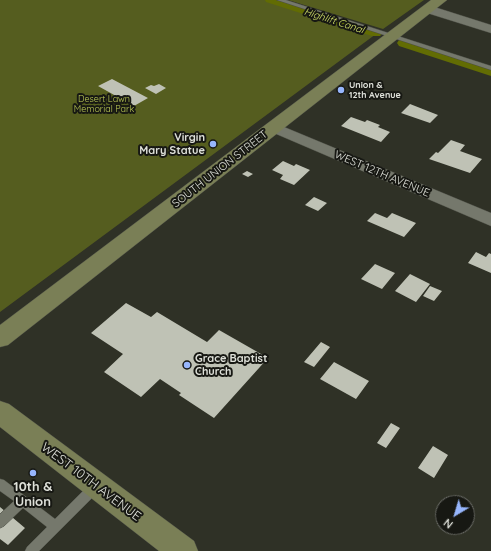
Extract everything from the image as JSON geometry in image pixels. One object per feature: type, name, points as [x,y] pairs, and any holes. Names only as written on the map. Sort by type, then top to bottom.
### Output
[{"type":"main road","name":"SOUTH UNION STREET","points":[[0,338],[272,127],[434,4]]},
{"type":"main road","name":"WEST 10TH AVENUE","points":[[0,412],[183,551]]},
{"type":"street","points":[[434,4],[491,29]]},
{"type":"street","name":"WEST 12TH AVENUE","points":[[272,127],[491,220]]},
{"type":"lane","points":[[280,0],[491,68]]},
{"type":"lane","points":[[0,484],[55,526]]},
{"type":"lane","points":[[31,551],[96,486]]},
{"type":"lane","points":[[0,522],[22,501]]},
{"type":"green space","name":"Desert Lawn Memorial Park","points":[[0,0],[271,0],[376,34],[0,312]]},
{"type":"green space","points":[[288,0],[424,0],[383,29]]},
{"type":"building","points":[[112,79],[148,98],[134,106],[98,86]]},
{"type":"building","points":[[159,84],[166,88],[156,94],[145,88],[151,85],[154,86]]},
{"type":"building","points":[[410,104],[438,115],[430,123],[401,113]]},
{"type":"building","points":[[351,117],[365,122],[367,120],[380,125],[378,127],[390,132],[381,142],[341,126]]},
{"type":"building","points":[[451,140],[465,145],[460,151],[482,159],[470,173],[429,159],[436,152],[438,153]]},
{"type":"building","points":[[283,161],[294,166],[296,164],[310,170],[294,185],[280,179],[283,175],[272,170]]},
{"type":"building","points":[[247,171],[253,174],[248,177],[242,174]]},
{"type":"building","points":[[314,197],[327,203],[318,211],[305,205]]},
{"type":"building","points":[[375,213],[387,218],[392,213],[416,223],[404,237],[367,221]]},
{"type":"building","points":[[476,252],[486,257],[489,253],[491,254],[491,273],[468,263]]},
{"type":"building","points":[[375,264],[395,273],[382,289],[361,279]]},
{"type":"building","points":[[410,274],[430,284],[416,302],[395,291]]},
{"type":"building","points":[[430,286],[442,291],[434,301],[423,296]]},
{"type":"building","name":"Grace Baptist Church","points":[[126,303],[151,317],[157,312],[207,342],[219,330],[268,358],[214,418],[179,395],[181,393],[160,379],[141,397],[104,372],[123,354],[91,333]]},
{"type":"building","points":[[321,342],[330,347],[314,367],[304,362]]},
{"type":"building","points":[[334,362],[369,381],[356,399],[320,379]]},
{"type":"building","points":[[391,423],[400,428],[386,448],[377,443]]},
{"type":"building","points":[[433,446],[448,455],[434,478],[418,468]]},
{"type":"building","points":[[0,507],[25,528],[8,545],[0,539]]},
{"type":"waterway","name":"Highlift Canal","points":[[270,0],[376,34]]},
{"type":"waterway","name":"Highlift Canal","points":[[403,43],[491,72]]},
{"type":"place","name":"Union & 12th Avenue","points":[[341,90]]},
{"type":"place","name":"Virgin Mary Statue","points":[[213,144]]},
{"type":"place","name":"Grace Baptist Church","points":[[187,365]]},
{"type":"place","name":"10th & Union","points":[[33,473]]}]
